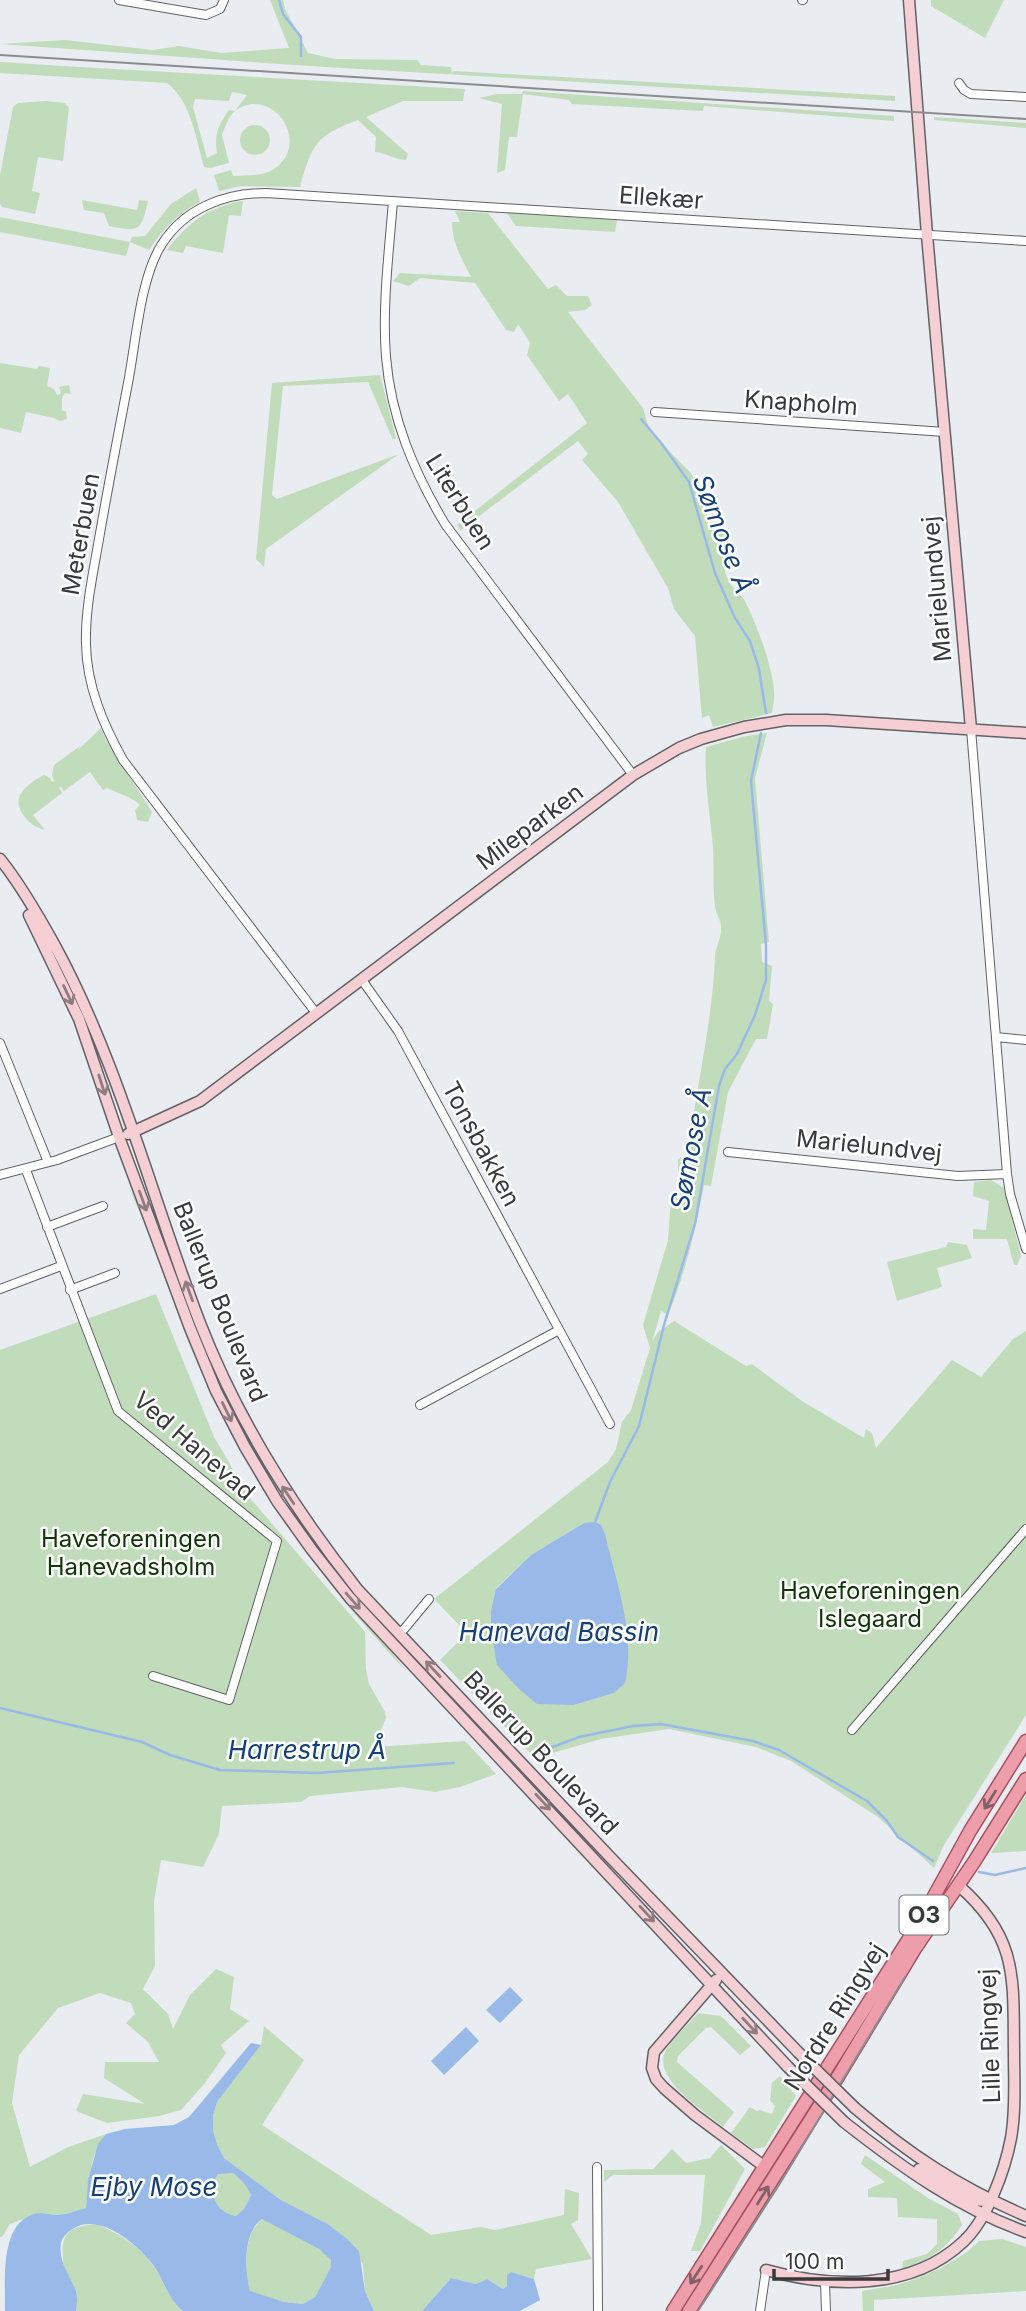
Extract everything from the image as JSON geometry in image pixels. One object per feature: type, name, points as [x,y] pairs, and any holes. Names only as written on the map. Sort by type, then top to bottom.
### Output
[{"type":"main road","name":"Nordre Ringvej","points":[[673,2311],[922,1918],[970,1831],[1026,1741]]},
{"type":"main road","name":"Nordre Ringvej","points":[[689,2311],[839,2075],[916,1947],[1026,1779]]},
{"type":"street","points":[[119,0],[206,15],[219,9],[224,0]]},
{"type":"street","name":"Marielundvej","points":[[909,0],[1007,1174],[1026,1249]]},
{"type":"street","points":[[959,83],[971,94],[1026,97]]},
{"type":"street","name":"Meterbuen","points":[[316,1013],[123,760],[105,726],[89,677],[86,619],[149,268],[163,242],[173,229],[198,209],[230,196],[266,193],[393,201]]},
{"type":"street","name":"Ellekær","points":[[393,201],[1026,241]]},
{"type":"street","name":"Literbuen","points":[[393,201],[385,330],[386,358],[396,413],[409,456],[426,493],[445,524],[633,775]]},
{"type":"street","name":"Knapholm","points":[[655,412],[945,432]]},
{"type":"street","name":"Mileparken","points":[[119,1137],[200,1101],[633,775],[658,759],[701,739],[777,721],[817,720],[1026,733]]},
{"type":"street","name":"Ballerup Boulevard","points":[[0,859],[46,929],[89,1014],[134,1131],[201,1325],[250,1431],[320,1542],[358,1590],[798,2052],[855,2108],[915,2156],[951,2180],[990,2200]]},
{"type":"street","name":"Ballerup Boulevard","points":[[0,871],[34,924],[79,1019],[119,1137],[216,1391],[261,1475],[312,1550],[393,1645],[788,2067],[844,2122],[860,2134]]},
{"type":"street","name":"Tonsbakken","points":[[362,980],[398,1031],[610,1424]]},
{"type":"street","points":[[996,1037],[1026,1040]]},
{"type":"street","points":[[0,1043],[48,1162]]},
{"type":"street","points":[[0,1175],[26,1170],[119,1137]]},
{"type":"street","name":"Marielundvej","points":[[728,1152],[955,1176],[1007,1174]]},
{"type":"street","name":"Ved Hanevad","points":[[26,1170],[118,1411],[277,1541],[229,1700],[153,1676]]},
{"type":"street","points":[[47,1227],[103,1206]]},
{"type":"street","points":[[0,1289],[61,1266]]},
{"type":"street","points":[[70,1290],[115,1273]]},
{"type":"street","points":[[420,1405],[559,1330]]},
{"type":"street","points":[[852,1730],[1026,1529]]},
{"type":"street","points":[[400,1634],[429,1598]]},
{"type":"street","name":"Lille Ringvej","points":[[766,2270],[825,2282],[873,2281],[929,2265],[965,2241],[990,2200],[1007,2155],[1014,2112],[1012,1971],[1001,1937],[992,1921],[958,1885]]},
{"type":"street","points":[[723,1973],[654,2052],[652,2068],[656,2079],[664,2088],[695,2115],[765,2167]]},
{"type":"street","points":[[860,2134],[887,2147],[972,2200],[990,2200],[1026,2216]]},
{"type":"street","points":[[860,2134],[911,2173],[947,2196],[1026,2232]]},
{"type":"street","points":[[597,2167],[598,2311]]},
{"type":"street","points":[[983,2214],[1001,2211],[1026,2222]]},
{"type":"street","points":[[760,2311],[766,2270]]},
{"type":"street","points":[[825,2282],[826,2311]]},
{"type":"green space","points":[[270,0],[283,0],[308,53],[335,59],[417,60],[421,65],[451,67],[452,73],[454,71],[895,96],[895,101],[294,65],[0,44],[65,40],[153,50],[179,46],[221,53],[289,48]]},
{"type":"green space","points":[[931,0],[1004,0],[985,38],[931,6]]},
{"type":"green space","points":[[0,62],[465,89],[463,101],[403,101],[366,117],[408,154],[406,160],[375,152],[376,137],[358,120],[332,131],[317,144],[308,161],[300,187],[241,186],[219,191],[214,175],[231,170],[233,176],[265,173],[277,166],[286,156],[290,145],[289,133],[285,123],[268,107],[246,105],[233,113],[222,135],[229,163],[210,168],[204,167],[182,100],[167,83],[0,73]],"holes":[[[232,92],[247,95],[235,111],[229,110],[218,130],[217,153],[207,158],[193,107],[195,99],[229,101]]]},
{"type":"green space","points":[[523,91],[894,116],[894,121],[704,106],[703,111],[572,104],[569,100],[523,94],[517,137],[509,137],[505,170],[497,173],[502,104],[479,98],[497,94],[522,94]]},
{"type":"green space","points":[[18,103],[65,103],[69,108],[63,161],[38,157],[32,191],[40,193],[35,214],[2,207],[0,175],[13,107]]},
{"type":"green space","points":[[934,117],[1026,123],[1026,128],[934,120]]},
{"type":"green space","points":[[255,125],[266,129],[270,140],[266,151],[255,155],[244,151],[240,140],[244,129]]},
{"type":"green space","points":[[196,188],[200,202],[171,223],[149,250],[130,242],[132,237],[145,236],[171,204]]},
{"type":"green space","points":[[82,200],[137,210],[139,200],[148,201],[140,224],[133,229],[127,229],[109,226],[104,213],[84,210]]},
{"type":"green space","points":[[243,201],[241,216],[229,215],[223,253],[186,246],[183,253],[167,250],[200,217],[220,207]]},
{"type":"green space","points":[[455,211],[488,213],[548,289],[556,285],[567,296],[588,296],[592,305],[585,310],[568,312],[643,408],[650,432],[691,473],[707,505],[708,530],[729,528],[724,550],[725,572],[748,607],[763,643],[773,681],[772,713],[713,727],[709,715],[702,718],[695,636],[674,609],[668,588],[618,502],[582,460],[588,454],[578,441],[461,530],[457,525],[587,423],[568,394],[559,401],[527,355],[530,343],[518,324],[514,332],[506,330],[475,283],[420,278],[409,286],[393,281],[400,273],[471,277],[454,237],[452,222],[460,222]]},
{"type":"green space","points":[[507,213],[617,220],[615,232],[516,226]]},
{"type":"green space","points":[[0,217],[130,242],[126,256],[0,232]]},
{"type":"green space","points":[[0,363],[37,369],[39,366],[50,368],[47,386],[54,389],[57,395],[61,393],[59,387],[69,385],[71,394],[65,393],[62,398],[62,410],[66,412],[67,419],[60,421],[26,412],[21,433],[0,428]]},
{"type":"green space","points":[[380,375],[396,438],[393,440],[368,382],[283,386],[272,495],[277,499],[399,454],[266,549],[264,567],[256,559],[272,383]]},
{"type":"green space","points":[[101,728],[152,812],[148,822],[137,820],[135,810],[140,805],[107,788],[103,790],[90,772],[64,791],[59,788],[62,793],[33,815],[45,830],[32,824],[19,807],[23,790],[44,775],[54,781],[54,765],[80,746],[78,750]]},
{"type":"green space","name":"Haveforeningen Islegaard","points":[[767,733],[755,778],[769,942],[761,944],[762,962],[772,966],[769,1001],[773,1004],[767,1039],[756,1039],[728,1092],[711,1186],[704,1185],[680,1283],[668,1315],[661,1311],[652,1342],[658,1332],[674,1321],[746,1366],[752,1364],[802,1401],[864,1438],[866,1429],[872,1433],[876,1448],[952,1360],[981,1377],[1013,1339],[1026,1331],[1026,1715],[944,1845],[934,1868],[878,1817],[791,1761],[756,1747],[669,1729],[601,1739],[535,1758],[440,1660],[464,1636],[464,1630],[434,1599],[608,1462],[616,1449],[622,1422],[631,1410],[650,1348],[643,1325],[668,1240],[671,1197],[679,1197],[678,1159],[688,1154],[711,1007],[715,954],[721,931],[714,898],[706,747]],"holes":[[[584,1523],[601,1525],[621,1604],[614,1693],[574,1705],[496,1588],[531,1555]]]},
{"type":"green space","points":[[991,1180],[1004,1188],[1021,1256],[1017,1265],[1014,1265],[1007,1239],[973,1239],[973,1229],[986,1230],[989,1201],[973,1196],[974,1182]]},
{"type":"green space","points":[[127,1185],[142,1211],[230,1427],[373,1629],[408,1673],[315,1564],[261,1485],[237,1444],[195,1358],[146,1227]]},
{"type":"green space","points":[[948,1242],[967,1245],[972,1258],[937,1268],[942,1287],[897,1301],[887,1262],[946,1247]]},
{"type":"green space","name":"Haveforeningen Hanevadsholm","points":[[156,1294],[214,1437],[250,1498],[365,1632],[369,1684],[386,1718],[374,1747],[465,1741],[496,1774],[460,1787],[435,1792],[402,1787],[310,1796],[301,1802],[222,1806],[219,1834],[203,1867],[161,1860],[154,1901],[155,1966],[143,1989],[168,2014],[173,2029],[190,1995],[216,1969],[234,1977],[230,2009],[249,2021],[221,2045],[226,2053],[205,2083],[181,2110],[159,2116],[107,2123],[76,2111],[83,2094],[145,2104],[104,2078],[105,2062],[159,2062],[148,2042],[126,2023],[135,2014],[131,2003],[100,1993],[58,2008],[19,2055],[12,2103],[30,2167],[68,2147],[106,2134],[93,2160],[86,2208],[61,2215],[39,2213],[10,2224],[0,2237],[0,1350]]},
{"type":"green space","points":[[1026,1795],[1026,1851],[991,1853]]},
{"type":"green space","points":[[698,2013],[721,2016],[751,2046],[740,2055],[711,2027],[706,2028],[678,2056],[677,2062],[734,2112],[723,2127],[672,2082],[663,2061],[669,2045]]},
{"type":"green space","points":[[264,2026],[304,2060],[262,2125],[431,2235],[481,2227],[495,2230],[564,2215],[565,2189],[579,2193],[578,2220],[571,2224],[592,2259],[536,2269],[534,2279],[511,2272],[507,2275],[507,2286],[503,2289],[487,2279],[476,2284],[451,2278],[422,2311],[374,2311],[365,2291],[363,2264],[326,2223],[281,2200],[224,2158],[217,2144],[213,2131],[213,2116],[217,2102],[261,2045]]},
{"type":"green space","points":[[780,2076],[796,2096],[765,2147],[753,2149],[731,2133],[750,2107],[772,2114],[775,2106],[770,2100],[772,2083]]},
{"type":"green space","points":[[721,2145],[745,2169],[700,2251],[691,2251],[701,2223],[705,2175],[613,2175],[604,2182],[604,2170],[653,2169],[672,2149],[686,2163],[710,2158]]},
{"type":"green space","points":[[865,2155],[928,2198],[958,2214],[962,2225],[943,2248],[902,2270],[903,2261],[927,2254],[937,2244],[937,2219],[898,2217],[897,2198],[868,2197],[868,2189],[885,2182],[861,2164]]},
{"type":"green space","points":[[218,2173],[233,2173],[244,2183],[251,2195],[244,2209],[236,2216],[223,2211],[215,2200],[213,2187]]},
{"type":"green space","points":[[263,2219],[319,2249],[331,2259],[331,2267],[315,2297],[303,2304],[284,2302],[250,2292],[246,2263],[248,2243],[256,2226]]},
{"type":"green space","points":[[97,2224],[134,2245],[147,2257],[173,2301],[183,2311],[76,2311],[75,2295],[64,2268],[64,2241],[66,2235],[75,2228]]},
{"type":"green space","points":[[1002,2239],[1026,2247],[1026,2291],[874,2300],[874,2311],[863,2311],[862,2291],[918,2278],[941,2268],[979,2241]]},
{"type":"water","name":"Hanevad Bassin","points":[[595,1522],[601,1525],[605,1534],[623,1608],[628,1646],[625,1683],[614,1693],[574,1705],[537,1704],[497,1665],[491,1629],[491,1611],[496,1589],[531,1555],[584,1523]]},
{"type":"water","points":[[510,1987],[523,2000],[500,2023],[486,2010]]},
{"type":"water","points":[[466,2027],[479,2041],[444,2075],[431,2061]]},
{"type":"water","name":"Ejby Mose","points":[[251,2043],[261,2045],[217,2102],[213,2130],[217,2144],[224,2158],[281,2200],[326,2223],[359,2251],[365,2291],[374,2311],[183,2311],[144,2254],[119,2234],[91,2224],[72,2230],[61,2243],[63,2262],[77,2294],[76,2311],[5,2311],[7,2251],[17,2226],[38,2213],[59,2215],[86,2208],[88,2180],[98,2144],[106,2134],[125,2129],[174,2125],[189,2117]],"holes":[[[233,2173],[244,2183],[251,2195],[244,2209],[236,2216],[223,2211],[215,2200],[213,2187],[218,2174]],[[262,2219],[319,2249],[331,2260],[331,2267],[315,2297],[303,2304],[284,2302],[250,2291],[246,2263],[248,2243]]]},
{"type":"water","points":[[511,2272],[534,2279],[540,2300],[520,2311],[422,2311],[451,2278],[476,2284],[487,2279],[503,2289],[507,2286],[507,2275]]},
{"type":"waterway","name":"Sømose Å","points":[[279,0],[283,14],[301,37],[301,56]]},
{"type":"waterway","name":"Sømose Å","points":[[641,419],[689,482],[715,573],[735,618],[750,641],[759,669],[766,713]]},
{"type":"waterway","name":"Sømose Å","points":[[595,1522],[610,1482],[639,1426],[664,1325],[695,1224],[719,1086],[725,1069],[737,1054],[755,1015],[766,980],[766,945],[751,781],[761,733]]},
{"type":"waterway","name":"Harrestrup Å","points":[[0,1708],[142,1742],[170,1755],[220,1770],[317,1773],[454,1763]]},
{"type":"waterway","name":"Harrestrup Å","points":[[545,1750],[579,1737],[633,1726],[661,1724],[753,1741],[779,1750],[867,1801],[887,1821],[898,1837],[933,1861]]},
{"type":"waterway","name":"Harrestrup Å","points":[[979,1872],[995,1875],[1026,1868]]},
{"type":"tram line","points":[[0,55],[1026,119]]},
{"type":"tram line","points":[[698,2311],[779,2185],[905,1977]]}]
